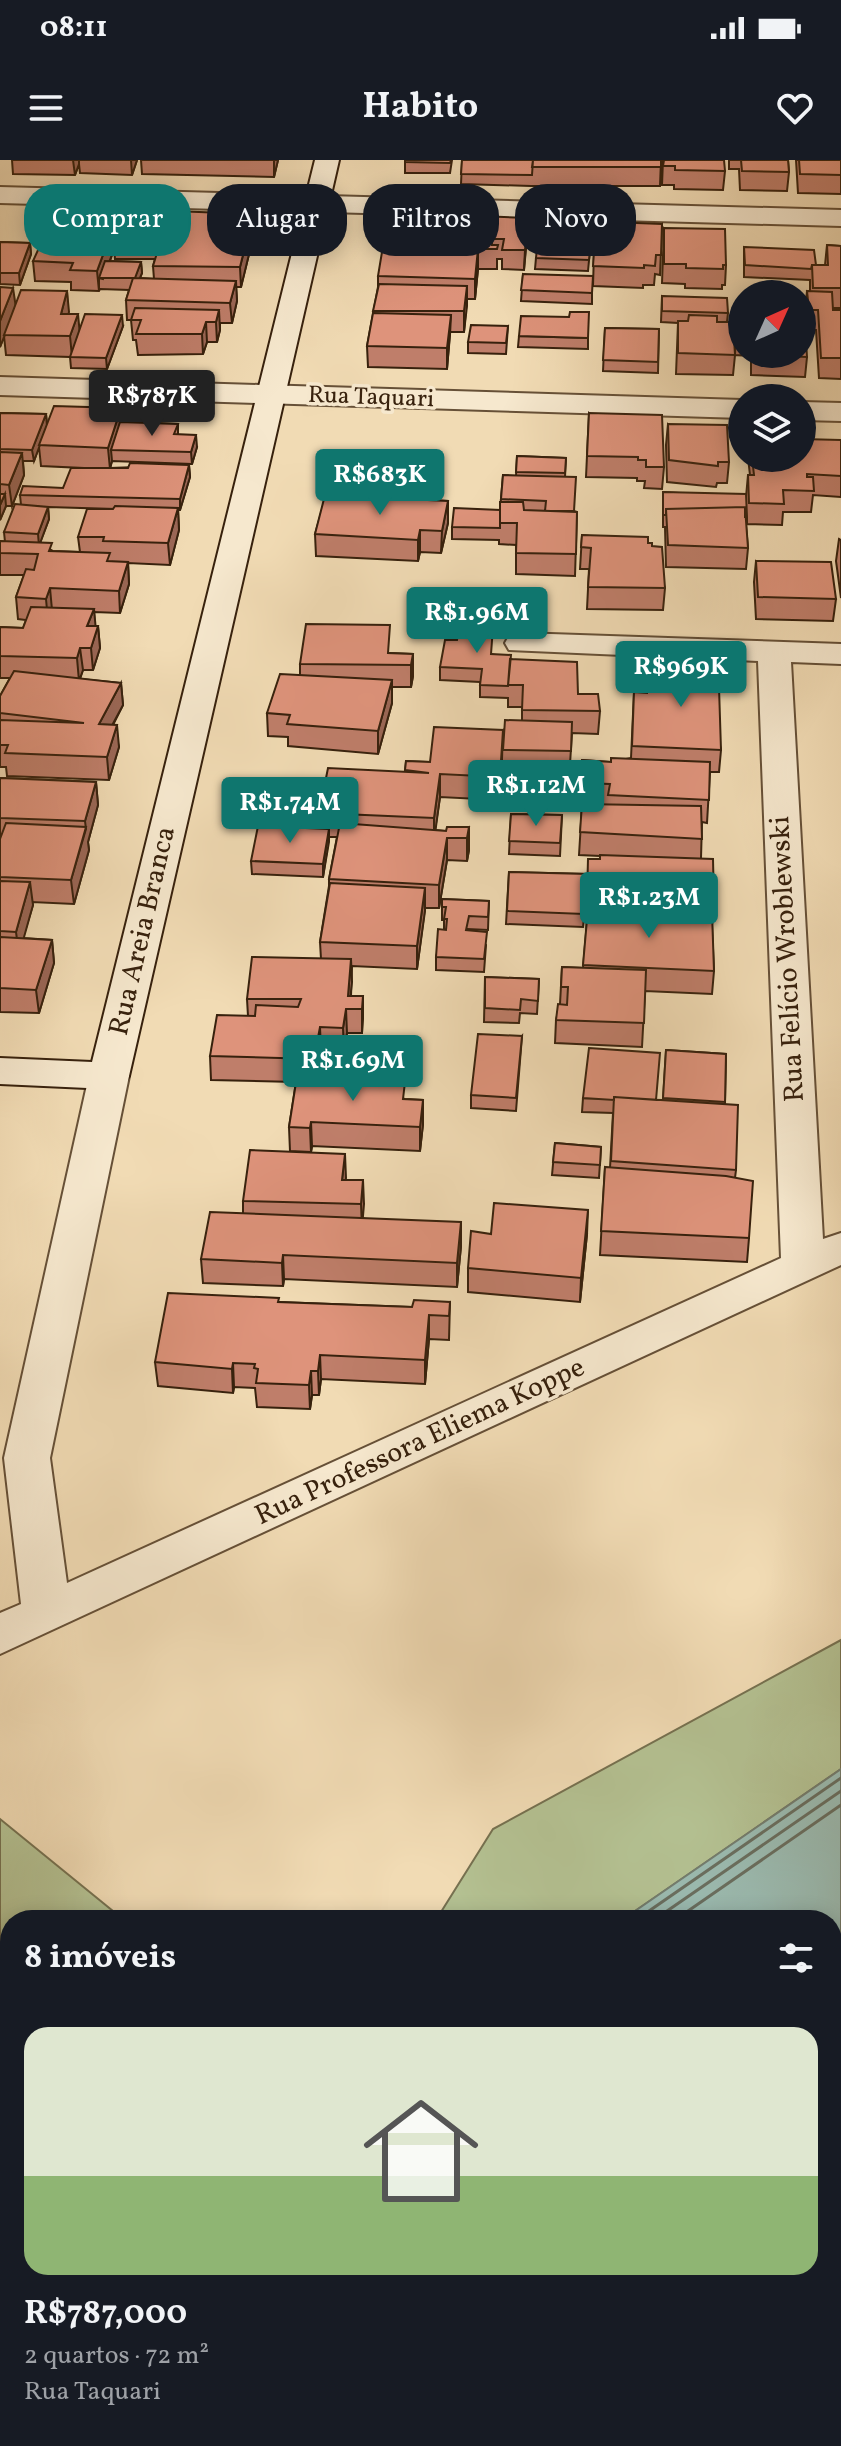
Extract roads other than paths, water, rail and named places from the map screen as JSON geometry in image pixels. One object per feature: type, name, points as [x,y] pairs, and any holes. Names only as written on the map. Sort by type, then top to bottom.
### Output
[{"type":"street","name":"Rua Areia Branca","points":[[322,184],[327,160]]},
{"type":"street","points":[[0,195],[207,201]]},
{"type":"street","points":[[347,205],[841,218]]},
{"type":"street","name":"Rua Areia Branca","points":[[47,1613],[14,1457],[109,1076],[304,256]]},
{"type":"street","name":"Rua Taquari","points":[[0,386],[728,409]]},
{"type":"street","points":[[816,411],[841,412]]},
{"type":"street","points":[[521,643],[841,654]]},
{"type":"street","name":"Rua Felício Wroblewski","points":[[774,652],[822,1257]]},
{"type":"street","points":[[0,1071],[109,1076]]},
{"type":"street","name":"Rua Professora Eliema Koppe","points":[[0,1635],[822,1257]]},
{"type":"water","points":[[841,1769],[841,1910],[637,1910]]}]
